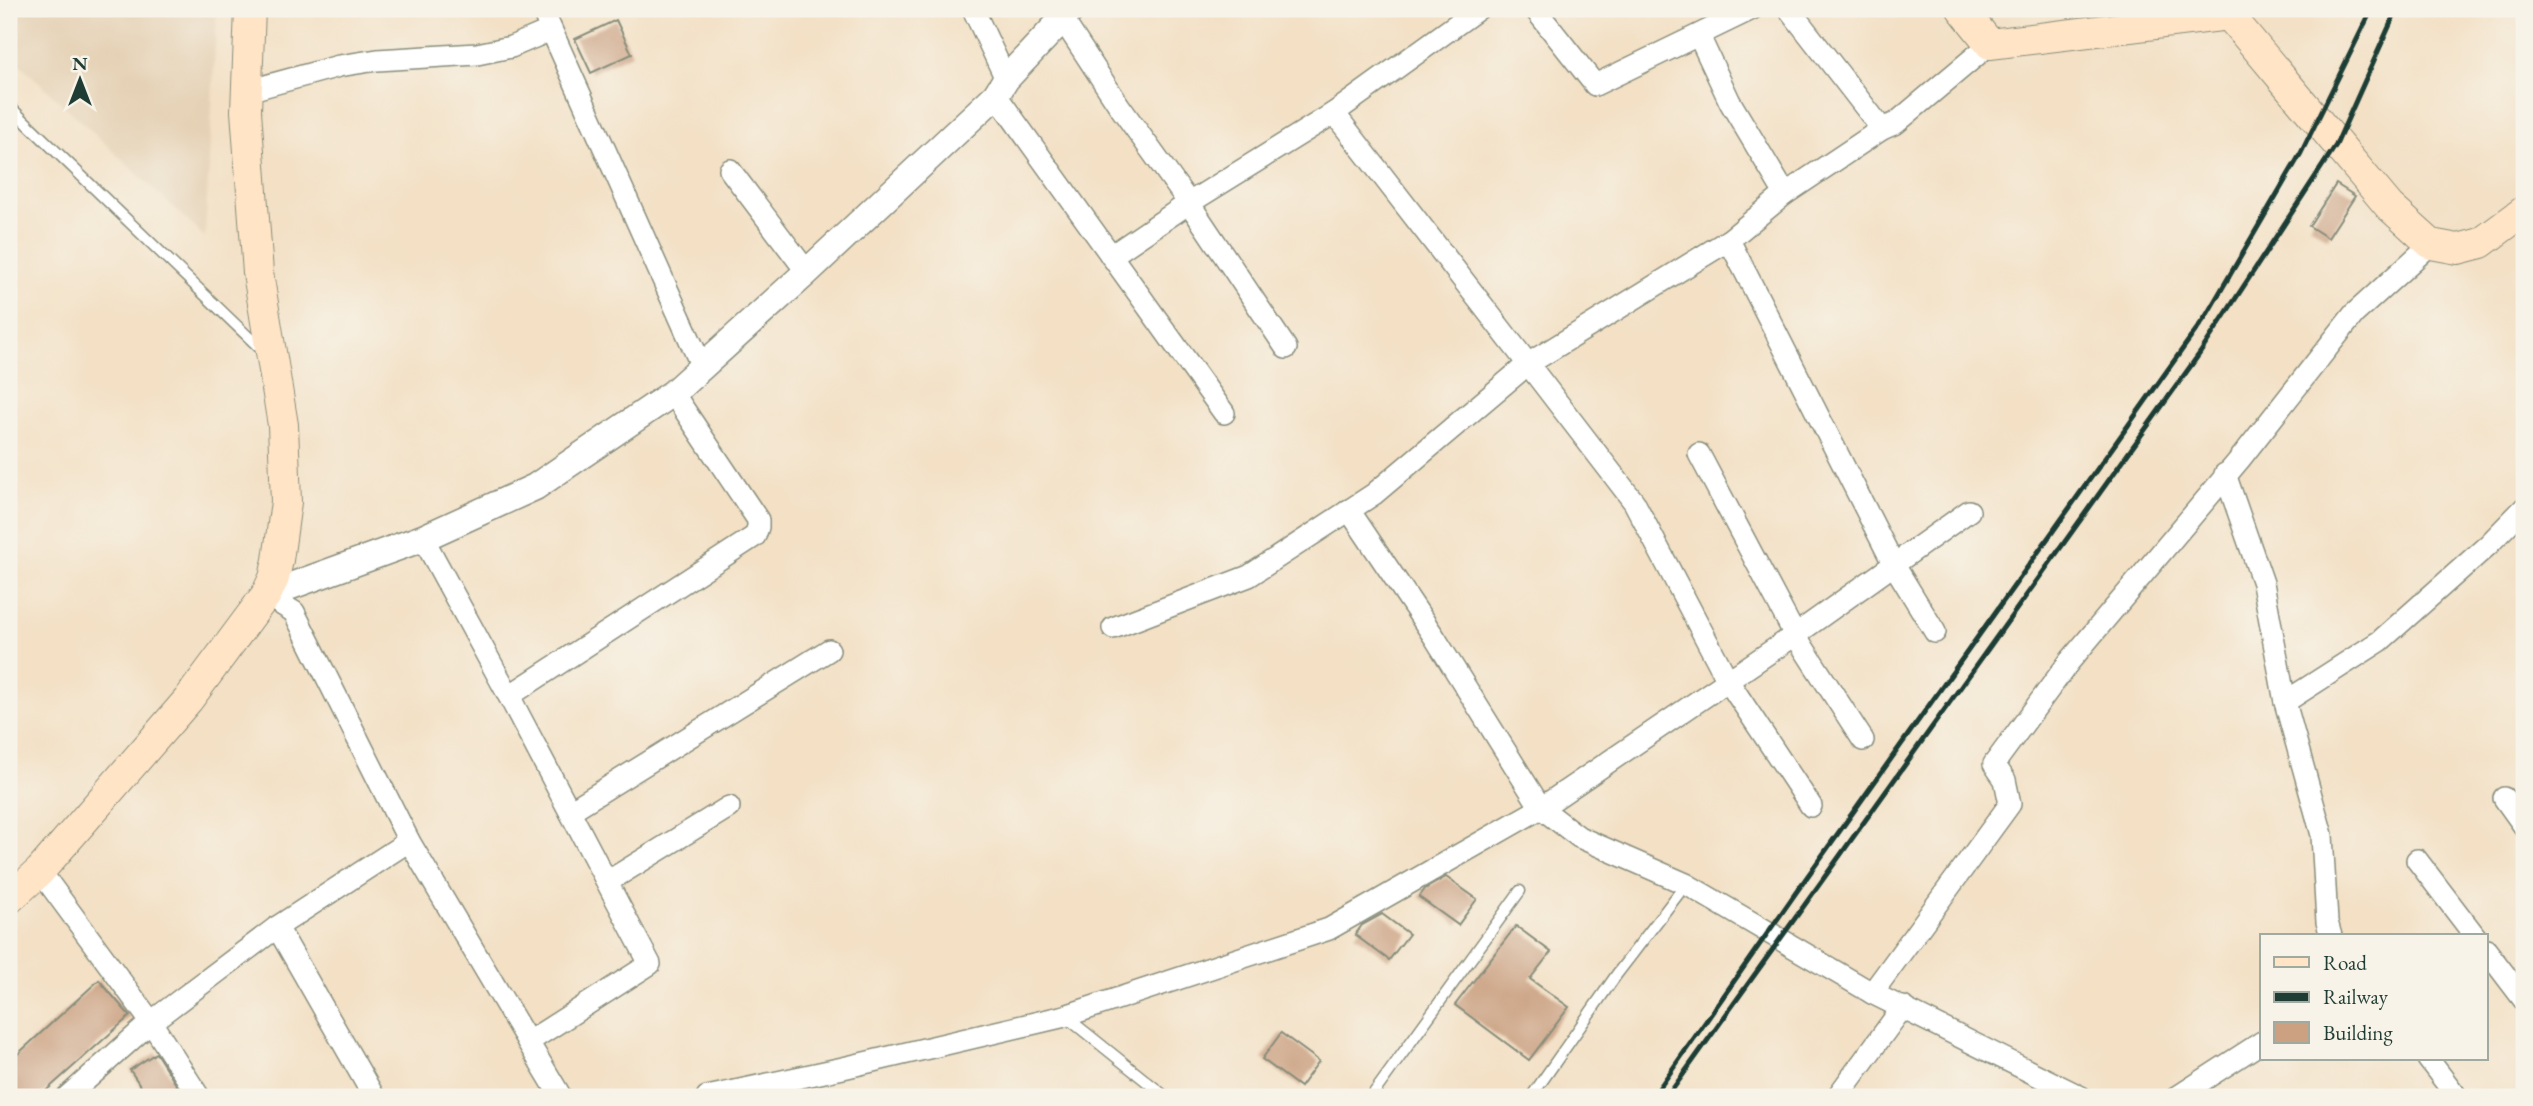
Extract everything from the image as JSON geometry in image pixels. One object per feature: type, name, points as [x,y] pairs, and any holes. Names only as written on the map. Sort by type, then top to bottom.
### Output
[{"type":"main road","points":[[9,899],[40,871],[188,700],[266,595],[274,578],[286,502],[283,425],[258,273],[246,111],[250,9]]},
{"type":"main road","points":[[1962,9],[1990,44],[2225,11],[2389,206],[2431,244],[2458,248],[2481,243],[2524,211]]},
{"type":"street","points":[[542,9],[702,367]]},
{"type":"street","points":[[973,9],[1001,87],[1111,256],[1224,413]]},
{"type":"street","points":[[1111,256],[1189,202],[1334,113],[1478,9]]},
{"type":"street","points":[[1535,9],[1595,85],[1752,9]]},
{"type":"street","points":[[1789,9],[1882,130]]},
{"type":"street","points":[[266,595],[423,538],[535,487],[674,393],[807,272],[1001,87],[1067,14],[1120,107],[1189,202],[1286,348]]},
{"type":"street","points":[[247,91],[339,66],[377,60],[477,54],[500,49],[551,30]]},
{"type":"street","points":[[1699,36],[1730,102],[1784,194]]},
{"type":"street","points":[[1113,628],[1248,576],[1374,494],[1528,364],[1729,240],[1784,194],[1896,123],[1990,44]]},
{"type":"street","points":[[1334,113],[1634,502],[1728,681],[1811,806]]},
{"type":"street","points":[[730,170],[807,272]]},
{"type":"street","points":[[1729,240],[1894,565],[1935,632]]},
{"type":"street","points":[[1872,993],[2010,804],[2006,780],[1994,764],[2069,662],[2354,314],[2431,244]]},
{"type":"street","points":[[509,696],[755,536],[758,520],[674,393]]},
{"type":"street","points":[[1699,454],[1795,635],[1863,740]]},
{"type":"street","points":[[2225,474],[2263,583],[2284,702],[2322,835],[2332,931]]},
{"type":"street","points":[[2284,702],[2380,641],[2524,508]]},
{"type":"street","points":[[1349,510],[1435,638],[1541,808],[1579,837],[1686,884],[1872,993],[2081,1097]]},
{"type":"street","points":[[707,1097],[843,1069],[1065,1016],[1329,929],[1541,808],[1795,635],[1969,511]]},
{"type":"street","points":[[423,538],[650,964],[528,1042]]},
{"type":"street","points":[[266,595],[294,612],[409,841],[561,1097]]},
{"type":"street","points":[[570,811],[829,650]]},
{"type":"street","points":[[2504,798],[2524,825]]},
{"type":"street","points":[[607,882],[729,807]]},
{"type":"street","points":[[67,1097],[151,1022],[277,927],[409,841]]},
{"type":"street","points":[[2417,860],[2473,934]]},
{"type":"street","points":[[40,871],[151,1022],[199,1097]]},
{"type":"street","points":[[277,927],[374,1097]]},
{"type":"street","points":[[2488,953],[2524,1000]]},
{"type":"street","points":[[1837,1097],[1903,1007]]},
{"type":"street","points":[[2177,1097],[2260,1043]]},
{"type":"street","points":[[2429,1060],[2456,1097]]},
{"type":"lane","points":[[9,106],[272,360]]},
{"type":"lane","points":[[1531,1097],[1617,974],[1686,884]]},
{"type":"lane","points":[[1371,1097],[1520,891]]},
{"type":"lane","points":[[1065,1016],[1166,1097]]},
{"type":"shaded area","points":[[9,9],[217,9],[205,237],[9,54]]},
{"type":"building","points":[[616,20],[632,54],[591,73],[575,39]]},
{"type":"building","points":[[2336,184],[2355,196],[2328,238],[2309,226]]},
{"type":"building","points":[[1446,877],[1477,899],[1458,925],[1419,897],[1425,889]]},
{"type":"building","points":[[1382,914],[1409,934],[1389,960],[1355,935],[1362,925]]},
{"type":"building","points":[[1516,926],[1551,952],[1530,979],[1569,1007],[1529,1060],[1455,1005]]},
{"type":"building","points":[[99,980],[130,1016],[39,1097],[9,1097],[9,1062]]},
{"type":"building","points":[[1281,1033],[1319,1061],[1300,1087],[1262,1059]]},
{"type":"building","points":[[156,1053],[184,1097],[148,1097],[130,1070]]},
{"type":"railway","points":[[1653,1097],[2206,316],[2301,153],[2372,9]]},
{"type":"railway","points":[[1667,1097],[2200,353],[2336,145],[2397,9]]}]
